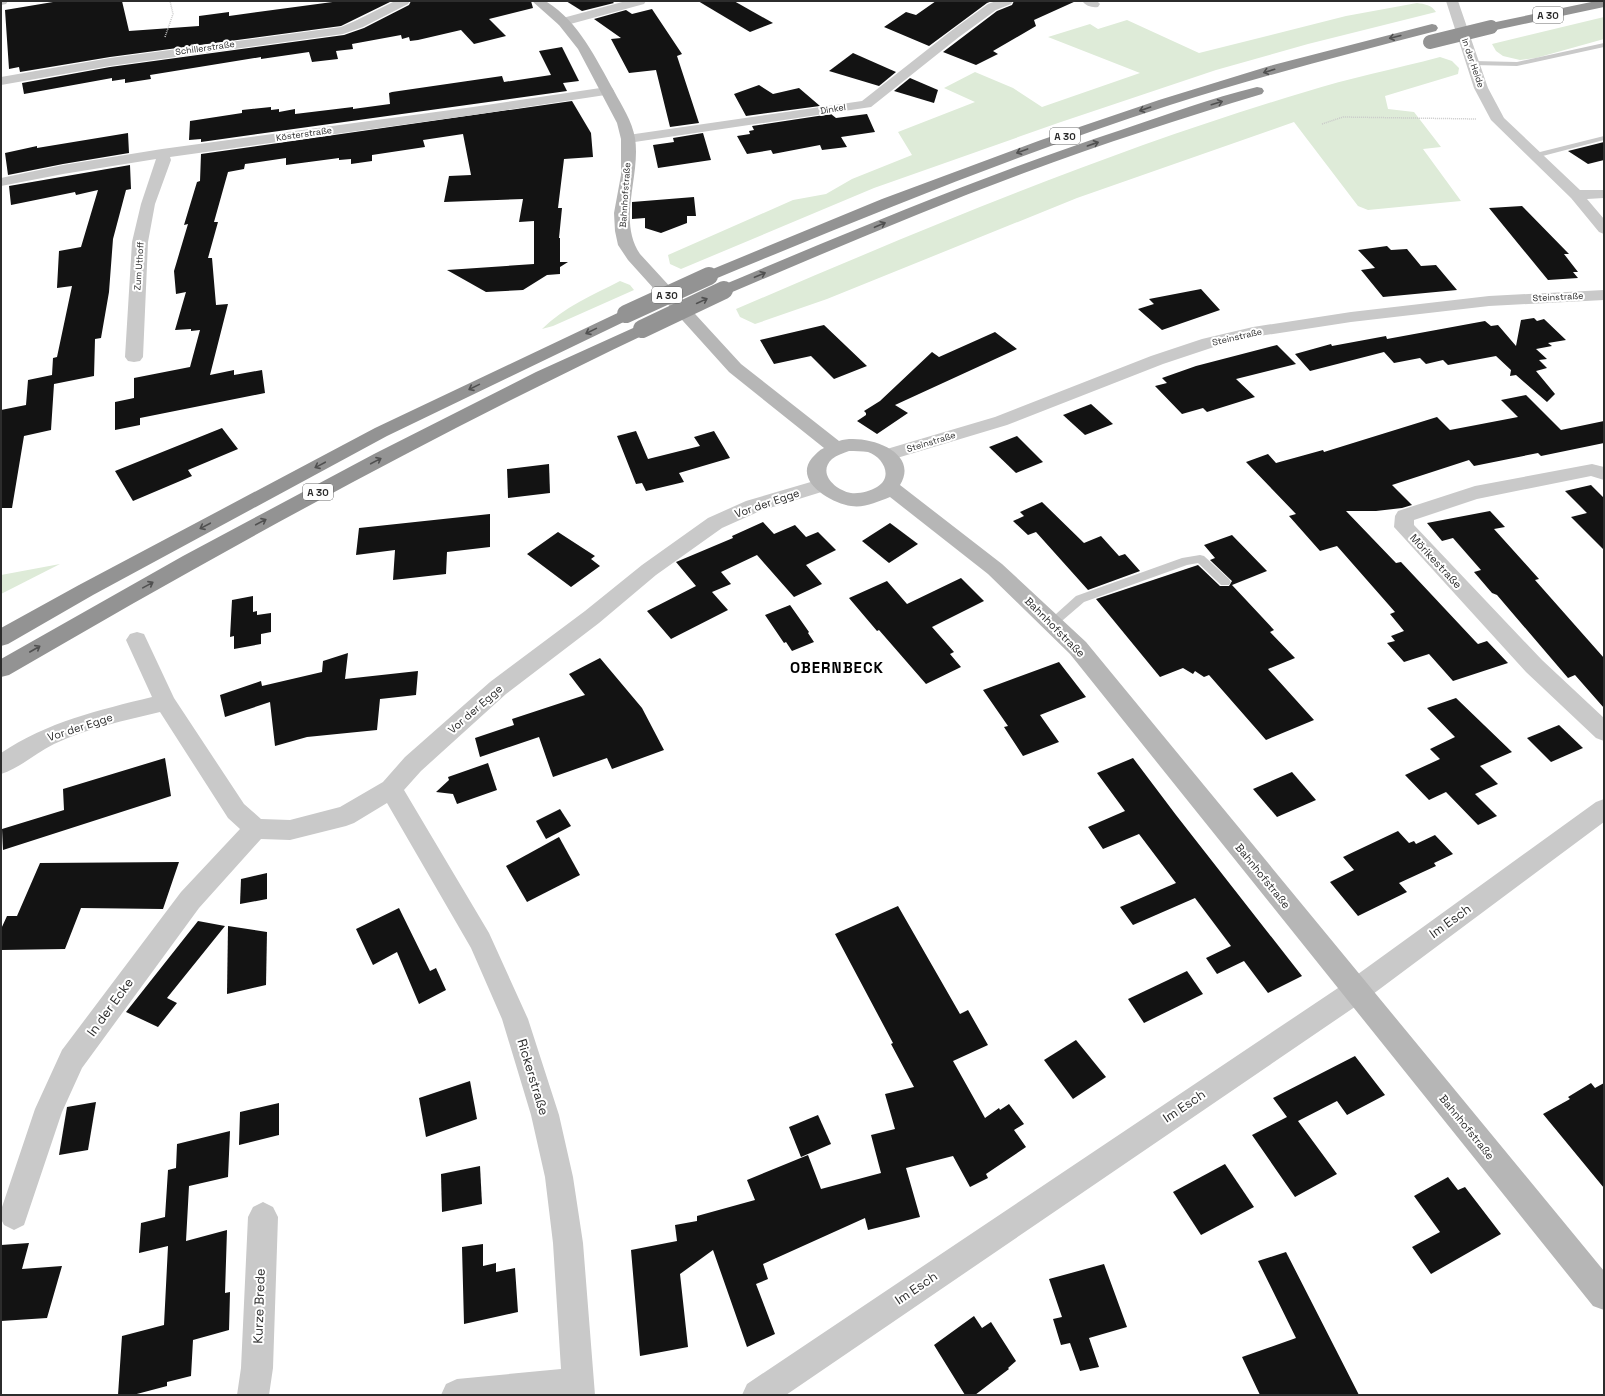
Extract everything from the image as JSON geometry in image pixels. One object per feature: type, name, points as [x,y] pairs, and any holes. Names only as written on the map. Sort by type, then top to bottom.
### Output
[{"type":"highway","name":"A 30","points":[[1415,46],[1492,27],[1604,3]]},
{"type":"highway","name":"A 30","points":[[1,638],[381,432],[626,314],[709,276],[887,202],[1046,142],[1164,103],[1278,68],[1474,18]]},
{"type":"highway","name":"A 30","points":[[1,669],[230,539],[380,459],[511,392],[724,290],[898,217],[1060,155],[1178,115],[1269,87]]},
{"type":"street","name":"Schillerstraße","points":[[1,81],[87,65],[343,30],[359,24],[404,1]]},
{"type":"street","name":"Bahnhofstraße","points":[[538,1],[563,22],[584,48],[624,123],[628,139],[628,175],[622,213],[622,231],[626,245],[634,256],[736,368],[836,448]]},
{"type":"street","points":[[563,22],[640,1]]},
{"type":"street","name":"Dinkel","points":[[628,139],[866,104],[955,34],[992,7],[1007,1]]},
{"type":"street","name":"In der Heide","points":[[1452,1],[1481,88],[1498,120],[1576,195],[1604,229]]},
{"type":"street","name":"Kösterstraße","points":[[1,182],[162,153],[501,108],[607,91]]},
{"type":"street","name":"Zum Uthoff","points":[[134,357],[140,242],[148,204],[164,160],[162,153]]},
{"type":"street","points":[[1576,195],[1604,194]]},
{"type":"street","name":"Steinstraße","points":[[887,455],[1001,421],[1157,360],[1208,343],[1253,332],[1351,317],[1489,301],[1604,295]]},
{"type":"street","points":[[858,445],[879,450],[887,455],[894,462],[896,471],[895,479],[890,487],[881,494],[869,498],[855,499],[842,497],[830,492],[821,485],[816,477],[816,468],[819,460],[826,453],[836,448],[858,445]]},
{"type":"street","name":"Mörikestraße","points":[[1604,474],[1592,470],[1475,493],[1405,516],[1404,527],[1534,666],[1604,732]]},
{"type":"street","name":"Vor der Egge","points":[[256,829],[290,830],[346,816],[391,789],[413,764],[498,688],[687,541],[715,523],[753,506],[821,485]]},
{"type":"street","name":"Bahnhofstraße","points":[[890,487],[995,569],[1078,648],[1604,1295]]},
{"type":"street","points":[[137,640],[165,702],[236,811],[256,829]]},
{"type":"street","name":"Vor der Egge","points":[[1,765],[31,745],[52,735],[76,726],[165,702]]},
{"type":"street","name":"Rickerstraße","points":[[391,789],[480,941],[515,1019],[545,1115],[560,1177],[568,1243],[578,1389]]},
{"type":"street","name":"Im Esch","points":[[758,1395],[1356,991],[1604,809]]},
{"type":"street","name":"In der Ecke","points":[[14,1215],[49,1109],[72,1059],[190,900],[232,853],[256,829]]},
{"type":"street","name":"Kurze Brede","points":[[253,1395],[257,1368],[263,1217]]},
{"type":"street","points":[[457,1395],[578,1389]]},
{"type":"lane","points":[[1473,63],[1517,64],[1604,45]]},
{"type":"lane","points":[[1535,156],[1604,138]]},
{"type":"lane","points":[[1052,623],[1080,599],[1186,561],[1200,559],[1225,582]]},
{"type":"path","points":[[159,55],[173,14],[170,1]]},
{"type":"path","points":[[1322,124],[1343,117],[1498,120]]},
{"type":"green space","points":[[1417,3],[1430,6],[1436,12],[1308,44],[1216,70],[1058,123],[874,188],[681,269],[670,264],[668,255],[793,200],[826,194],[852,179],[912,155],[898,132],[975,102],[944,88],[975,72],[1013,88],[1042,107],[1140,73],[1048,37],[1090,24],[1098,29],[1127,20],[1199,53],[1346,16]]},
{"type":"green space","points":[[1604,17],[1604,39],[1536,58],[1520,60],[1503,56],[1496,51],[1492,44]]},
{"type":"green space","points":[[1440,57],[1452,61],[1459,68],[1458,74],[1385,96],[1388,109],[1414,112],[1441,147],[1423,149],[1461,201],[1368,210],[1358,206],[1294,122],[1077,198],[827,299],[755,324],[740,317],[736,309],[947,220],[1160,139],[1322,87]]},
{"type":"green space","points":[[620,281],[630,285],[634,290],[553,326],[542,329],[569,308]]},
{"type":"green space","points":[[60,564],[1,594],[1,575]]},
{"type":"building","points":[[59,1],[122,1],[129,31],[199,26],[199,16],[229,12],[229,16],[340,1],[392,1],[341,26],[110,57],[20,72],[19,67],[9,69],[5,10]]},
{"type":"building","points":[[411,1],[531,1],[533,8],[489,19],[506,36],[474,44],[461,30],[410,41],[409,37],[402,39],[401,35],[352,44],[353,49],[336,51],[338,59],[312,62],[309,52],[261,59],[261,57],[150,75],[151,79],[125,83],[125,79],[112,81],[112,78],[24,94],[22,83],[110,67],[344,35],[364,28],[409,5]]},
{"type":"building","points":[[566,1],[612,1],[614,3],[582,11]]},
{"type":"building","points":[[698,1],[734,1],[773,23],[750,32]]},
{"type":"building","points":[[936,1],[992,1],[987,3],[929,46],[884,27],[906,12],[916,15]]},
{"type":"building","points":[[1014,1],[1076,1],[1034,20],[1036,26],[993,51],[998,54],[976,65],[943,52],[997,11],[1012,5]]},
{"type":"building","points":[[652,9],[682,54],[677,56],[699,123],[670,127],[656,70],[629,73],[611,39],[621,38],[594,19],[626,10],[632,14]]},
{"type":"building","points":[[562,47],[579,81],[563,83],[567,91],[201,142],[201,139],[189,140],[190,121],[242,113],[242,110],[271,107],[271,110],[279,109],[279,112],[295,109],[295,114],[353,107],[353,109],[390,104],[389,93],[392,92],[502,76],[504,82],[551,75],[539,51]]},
{"type":"building","points":[[853,53],[896,72],[879,86],[829,71]]},
{"type":"building","points":[[910,78],[938,90],[934,103],[894,91]]},
{"type":"building","points":[[759,85],[773,94],[799,88],[820,106],[746,116],[734,94]]},
{"type":"building","points":[[572,101],[591,133],[593,157],[564,159],[558,208],[562,208],[559,238],[560,262],[568,262],[560,267],[560,274],[547,275],[523,290],[486,292],[447,270],[534,264],[534,221],[519,222],[523,199],[444,202],[449,176],[471,175],[463,134],[423,140],[425,147],[372,155],[372,161],[351,164],[351,159],[339,160],[339,158],[286,165],[286,158],[245,164],[244,169],[228,172],[214,222],[218,222],[208,258],[212,258],[216,305],[228,304],[210,375],[234,370],[234,375],[262,370],[265,393],[140,418],[140,425],[115,430],[115,402],[134,398],[134,378],[190,367],[200,330],[175,330],[186,292],[176,294],[174,271],[188,224],[184,225],[197,182],[200,181],[201,154]]},
{"type":"building","points":[[831,114],[836,118],[867,114],[875,132],[841,137],[847,147],[822,150],[820,145],[773,154],[771,150],[747,154],[737,136],[750,134],[749,131],[754,130],[752,126]]},
{"type":"building","points":[[128,133],[129,153],[8,175],[5,153],[37,146],[37,148]]},
{"type":"building","points":[[703,133],[711,160],[658,168],[653,145],[674,142],[673,138]]},
{"type":"building","points":[[1604,142],[1604,160],[1588,164],[1568,151]]},
{"type":"building","points":[[130,165],[131,189],[126,190],[113,239],[109,292],[101,338],[95,339],[94,376],[54,384],[51,430],[24,436],[12,508],[1,508],[1,410],[26,405],[28,380],[52,375],[53,358],[57,357],[72,286],[57,288],[59,251],[81,247],[98,190],[76,195],[75,192],[11,205],[9,186]]},
{"type":"building","points":[[694,197],[696,216],[687,216],[687,223],[661,233],[645,228],[645,218],[632,219],[632,202]]},
{"type":"building","points":[[1522,206],[1569,254],[1564,254],[1578,272],[1573,272],[1578,278],[1548,280],[1489,208]]},
{"type":"building","points":[[1387,246],[1391,250],[1407,249],[1421,266],[1436,265],[1457,290],[1383,297],[1361,270],[1375,268],[1358,250]]},
{"type":"building","points":[[1201,289],[1220,310],[1162,330],[1138,309],[1154,304],[1149,299]]},
{"type":"building","points":[[1534,318],[1537,321],[1544,319],[1566,340],[1548,343],[1552,346],[1536,349],[1547,359],[1539,360],[1547,368],[1536,371],[1555,394],[1547,402],[1516,375],[1510,376],[1511,370],[1496,356],[1448,365],[1443,360],[1426,364],[1420,358],[1394,363],[1384,352],[1310,371],[1295,354],[1331,344],[1332,346],[1386,336],[1387,339],[1485,321],[1491,326],[1498,325],[1516,346],[1521,320]]},
{"type":"building","points":[[824,325],[867,366],[834,379],[811,356],[774,364],[760,340]]},
{"type":"building","points":[[995,332],[1017,349],[895,405],[908,413],[877,434],[857,421],[866,415],[864,411],[880,401],[932,352],[939,357]]},
{"type":"building","points":[[1277,345],[1296,364],[1236,379],[1255,397],[1207,412],[1203,408],[1182,414],[1155,386],[1167,383],[1162,378],[1196,366]]},
{"type":"building","points":[[1526,395],[1561,430],[1604,421],[1604,443],[1541,456],[1538,453],[1474,466],[1469,460],[1392,485],[1412,505],[1402,508],[1376,511],[1346,511],[1396,563],[1401,562],[1478,644],[1487,641],[1508,663],[1453,681],[1429,654],[1404,662],[1387,643],[1395,641],[1391,636],[1404,631],[1390,614],[1395,612],[1337,546],[1320,551],[1289,516],[1296,514],[1246,462],[1268,454],[1276,463],[1323,450],[1324,452],[1437,417],[1450,430],[1518,417],[1501,400]]},
{"type":"building","points":[[1091,404],[1113,424],[1085,435],[1063,415]]},
{"type":"building","points":[[222,428],[238,449],[188,470],[192,476],[133,501],[115,471]]},
{"type":"building","points":[[636,431],[648,459],[700,446],[694,437],[714,431],[730,458],[679,473],[684,482],[646,491],[642,483],[636,484],[617,436]]},
{"type":"building","points":[[1017,436],[1043,462],[1016,473],[989,447]]},
{"type":"building","points":[[549,464],[550,493],[508,498],[507,469]]},
{"type":"building","points":[[1591,485],[1604,498],[1604,550],[1571,517],[1587,513],[1565,491]]},
{"type":"building","points":[[1042,502],[1084,543],[1101,536],[1119,556],[1125,554],[1140,571],[1088,590],[1036,532],[1028,535],[1013,521],[1024,516],[1020,512]]},
{"type":"building","points":[[1490,511],[1505,527],[1494,529],[1539,579],[1535,580],[1604,658],[1604,708],[1575,675],[1568,678],[1497,595],[1492,593],[1474,572],[1481,570],[1453,538],[1442,541],[1427,523]]},
{"type":"building","points":[[490,514],[490,547],[447,552],[446,574],[393,580],[395,550],[356,555],[359,528]]},
{"type":"building","points":[[763,522],[774,534],[795,525],[806,537],[818,532],[836,550],[806,565],[822,584],[794,597],[757,555],[721,572],[731,584],[712,592],[728,610],[671,639],[647,611],[696,586],[676,562],[733,538],[732,536]]},
{"type":"building","points":[[890,523],[918,544],[889,563],[862,541]]},
{"type":"building","points":[[558,532],[595,556],[591,559],[600,566],[571,587],[527,554]]},
{"type":"building","points":[[1232,535],[1267,571],[1232,585],[1274,630],[1270,632],[1295,658],[1268,669],[1314,720],[1266,740],[1209,675],[1204,677],[1195,671],[1193,674],[1183,668],[1160,677],[1096,599],[1198,565],[1220,586],[1229,586],[1232,581],[1210,560],[1215,558],[1204,545]]},
{"type":"building","points":[[961,578],[984,601],[932,627],[954,652],[950,654],[961,667],[926,684],[849,598],[887,581],[907,604]]},
{"type":"building","points":[[253,596],[253,612],[257,611],[257,615],[271,613],[271,632],[261,634],[261,644],[234,649],[234,636],[230,637],[232,600]]},
{"type":"building","points":[[790,605],[809,632],[808,633],[814,642],[792,651],[786,642],[784,643],[765,615]]},
{"type":"building","points":[[348,653],[345,679],[418,671],[416,695],[380,699],[377,730],[307,737],[275,746],[270,702],[225,717],[220,695],[261,681],[262,686],[322,672],[323,661]]},
{"type":"building","points":[[600,658],[642,708],[664,750],[612,769],[607,758],[553,777],[539,737],[480,757],[475,738],[514,725],[512,719],[585,695],[569,674]]},
{"type":"building","points":[[1059,662],[1086,697],[1040,715],[1059,742],[1023,756],[1004,727],[1008,726],[983,690]]},
{"type":"building","points":[[1456,698],[1512,752],[1480,766],[1498,784],[1475,794],[1497,816],[1478,825],[1446,792],[1429,800],[1405,775],[1440,759],[1430,749],[1455,737],[1427,708]]},
{"type":"building","points":[[1559,725],[1583,748],[1551,762],[1527,738]]},
{"type":"building","points":[[165,758],[171,796],[3,850],[2,829],[64,810],[63,789]]},
{"type":"building","points":[[1133,758],[1302,976],[1268,993],[1244,961],[1217,974],[1206,958],[1231,946],[1195,898],[1133,925],[1120,907],[1176,883],[1139,834],[1103,849],[1088,827],[1125,811],[1097,773]]},
{"type":"building","points":[[488,763],[497,790],[457,804],[453,794],[436,792],[449,780],[448,777]]},
{"type":"building","points":[[1292,772],[1316,800],[1277,817],[1253,789]]},
{"type":"building","points":[[560,809],[571,826],[546,839],[536,821]]},
{"type":"building","points":[[1398,831],[1409,843],[1414,841],[1416,844],[1435,835],[1453,854],[1434,863],[1436,866],[1399,883],[1407,892],[1358,916],[1330,882],[1354,870],[1343,857]]},
{"type":"building","points":[[559,837],[580,875],[527,902],[506,866]]},
{"type":"building","points":[[179,862],[163,909],[81,908],[65,949],[1,950],[1,929],[7,916],[17,916],[40,863]]},
{"type":"building","points":[[267,873],[267,899],[240,904],[241,879]]},
{"type":"building","points":[[898,906],[960,1014],[968,1010],[988,1045],[953,1061],[985,1118],[999,1108],[1000,1110],[1009,1104],[1024,1124],[1014,1130],[1026,1147],[986,1174],[988,1178],[970,1187],[953,1156],[906,1168],[920,1217],[868,1230],[865,1218],[763,1264],[768,1279],[756,1284],[775,1334],[747,1347],[713,1250],[680,1274],[688,1347],[640,1356],[631,1250],[677,1241],[675,1225],[697,1221],[697,1216],[755,1200],[747,1180],[808,1155],[821,1189],[881,1173],[871,1135],[895,1129],[885,1094],[914,1087],[891,1044],[893,1043],[835,934]]},
{"type":"building","points":[[399,908],[430,971],[436,968],[446,990],[419,1004],[397,952],[373,965],[356,929]]},
{"type":"building","points":[[198,921],[225,926],[167,998],[177,1003],[158,1027],[126,1012]]},
{"type":"building","points":[[228,926],[267,932],[266,985],[227,994]]},
{"type":"building","points":[[1187,971],[1203,994],[1144,1023],[1128,999]]},
{"type":"building","points":[[1076,1040],[1106,1077],[1073,1099],[1044,1060]]},
{"type":"building","points":[[1355,1056],[1385,1095],[1347,1115],[1337,1101],[1298,1121],[1337,1174],[1295,1197],[1252,1135],[1287,1117],[1273,1098]]},
{"type":"building","points":[[470,1081],[477,1119],[426,1137],[419,1098]]},
{"type":"building","points":[[1591,1083],[1595,1088],[1604,1083],[1604,1188],[1543,1114],[1570,1099],[1568,1097]]},
{"type":"building","points":[[96,1102],[88,1150],[59,1155],[67,1107]]},
{"type":"building","points":[[279,1103],[279,1135],[239,1145],[240,1112]]},
{"type":"building","points":[[818,1115],[831,1144],[801,1157],[789,1127]]},
{"type":"building","points":[[230,1131],[228,1177],[189,1186],[186,1241],[227,1230],[225,1293],[230,1292],[229,1330],[193,1340],[191,1376],[167,1382],[167,1386],[133,1395],[118,1395],[122,1336],[164,1325],[168,1246],[139,1253],[141,1223],[165,1217],[168,1170],[176,1168],[177,1144]]},
{"type":"building","points":[[1225,1164],[1254,1207],[1201,1235],[1173,1192]]},
{"type":"building","points":[[480,1166],[482,1204],[442,1212],[441,1174]]},
{"type":"building","points":[[1448,1177],[1458,1190],[1465,1187],[1501,1234],[1431,1274],[1412,1247],[1440,1232],[1414,1196]]},
{"type":"building","points":[[29,1243],[22,1269],[62,1266],[47,1318],[1,1321],[1,1245]]},
{"type":"building","points":[[483,1244],[483,1266],[496,1263],[496,1272],[515,1268],[518,1312],[464,1324],[462,1247]]},
{"type":"building","points":[[1286,1252],[1359,1395],[1260,1395],[1242,1357],[1296,1338],[1258,1261]]},
{"type":"building","points":[[1104,1264],[1127,1327],[1089,1338],[1099,1367],[1080,1371],[1070,1343],[1061,1345],[1053,1319],[1062,1317],[1049,1279]]},
{"type":"building","points":[[974,1316],[982,1328],[991,1322],[1016,1361],[1008,1368],[1009,1369],[975,1395],[965,1395],[934,1345]]},
{"type":"district","name":"OBERNBECK","points":[[837,667]]}]
